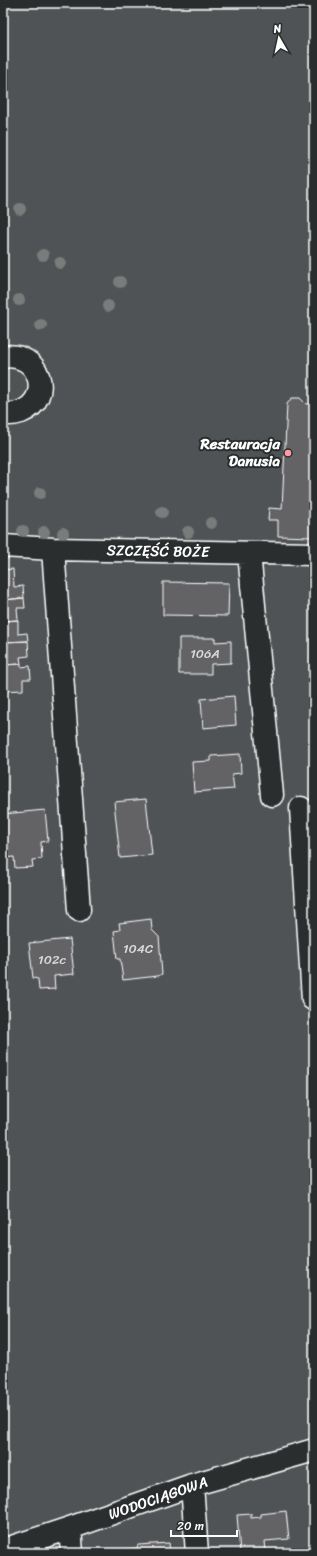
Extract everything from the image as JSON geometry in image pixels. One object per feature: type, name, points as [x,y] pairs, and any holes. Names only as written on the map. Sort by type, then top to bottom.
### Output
[{"type":"street","points":[[3,358],[9,356],[19,357],[27,361],[39,376],[40,386],[38,395],[33,404],[26,410],[17,414],[3,413]]},
{"type":"street","name":"SZCZĘŚĆ BOŻE","points":[[3,546],[53,549],[314,554]]},
{"type":"street","points":[[53,549],[79,910]]},
{"type":"street","points":[[249,553],[272,795]]},
{"type":"street","points":[[301,808],[311,1000]]},
{"type":"street","name":"WODOCIĄGOWA","points":[[3,1550],[192,1486],[314,1450]]},
{"type":"street","points":[[192,1486],[197,1553]]},
{"type":"street","points":[[70,1528],[72,1553]]},
{"type":"shaded area","points":[[3,3],[314,3],[314,1553],[3,1553]]},
{"type":"building","points":[[292,398],[300,398],[306,404],[314,404],[313,537],[278,536],[278,520],[268,520],[269,508],[282,509],[287,404]]},
{"type":"building","points":[[13,569],[14,587],[23,586],[24,598],[3,600],[3,570]]},
{"type":"building","points":[[163,582],[229,583],[228,616],[163,615]]},
{"type":"building","points":[[24,598],[25,608],[17,608],[18,620],[3,621],[3,600]]},
{"type":"building","points":[[18,620],[18,634],[27,633],[28,641],[3,642],[3,621]]},
{"type":"building","points":[[179,638],[215,638],[215,642],[231,641],[231,663],[211,664],[211,674],[179,674]]},
{"type":"building","points":[[28,641],[29,656],[20,657],[21,664],[3,665],[3,642]]},
{"type":"building","points":[[21,664],[21,667],[30,666],[31,679],[23,679],[23,690],[3,691],[3,665]]},
{"type":"building","points":[[234,696],[236,725],[203,728],[201,699]]},
{"type":"building","points":[[240,754],[241,773],[232,774],[234,789],[194,792],[192,762],[211,761],[211,756]]},
{"type":"building","points":[[146,799],[152,855],[120,858],[114,802]]},
{"type":"building","points":[[45,810],[48,841],[41,842],[42,859],[32,860],[33,867],[15,868],[14,857],[3,858],[3,814]]},
{"type":"building","points":[[151,919],[152,930],[159,937],[162,974],[158,976],[123,980],[120,959],[117,959],[114,931],[120,930],[119,923]]},
{"type":"building","points":[[70,939],[74,974],[54,976],[55,989],[39,990],[38,979],[33,978],[29,943]]},
{"type":"building","points":[[286,1511],[289,1539],[265,1541],[266,1551],[240,1553],[237,1515],[251,1514],[251,1518],[261,1517],[261,1514]]},
{"type":"building","points":[[169,1543],[170,1553],[121,1553],[120,1550],[137,1548],[138,1545]]},
{"type":"place","name":"Restauracja Danusia","points":[[288,453]]}]
